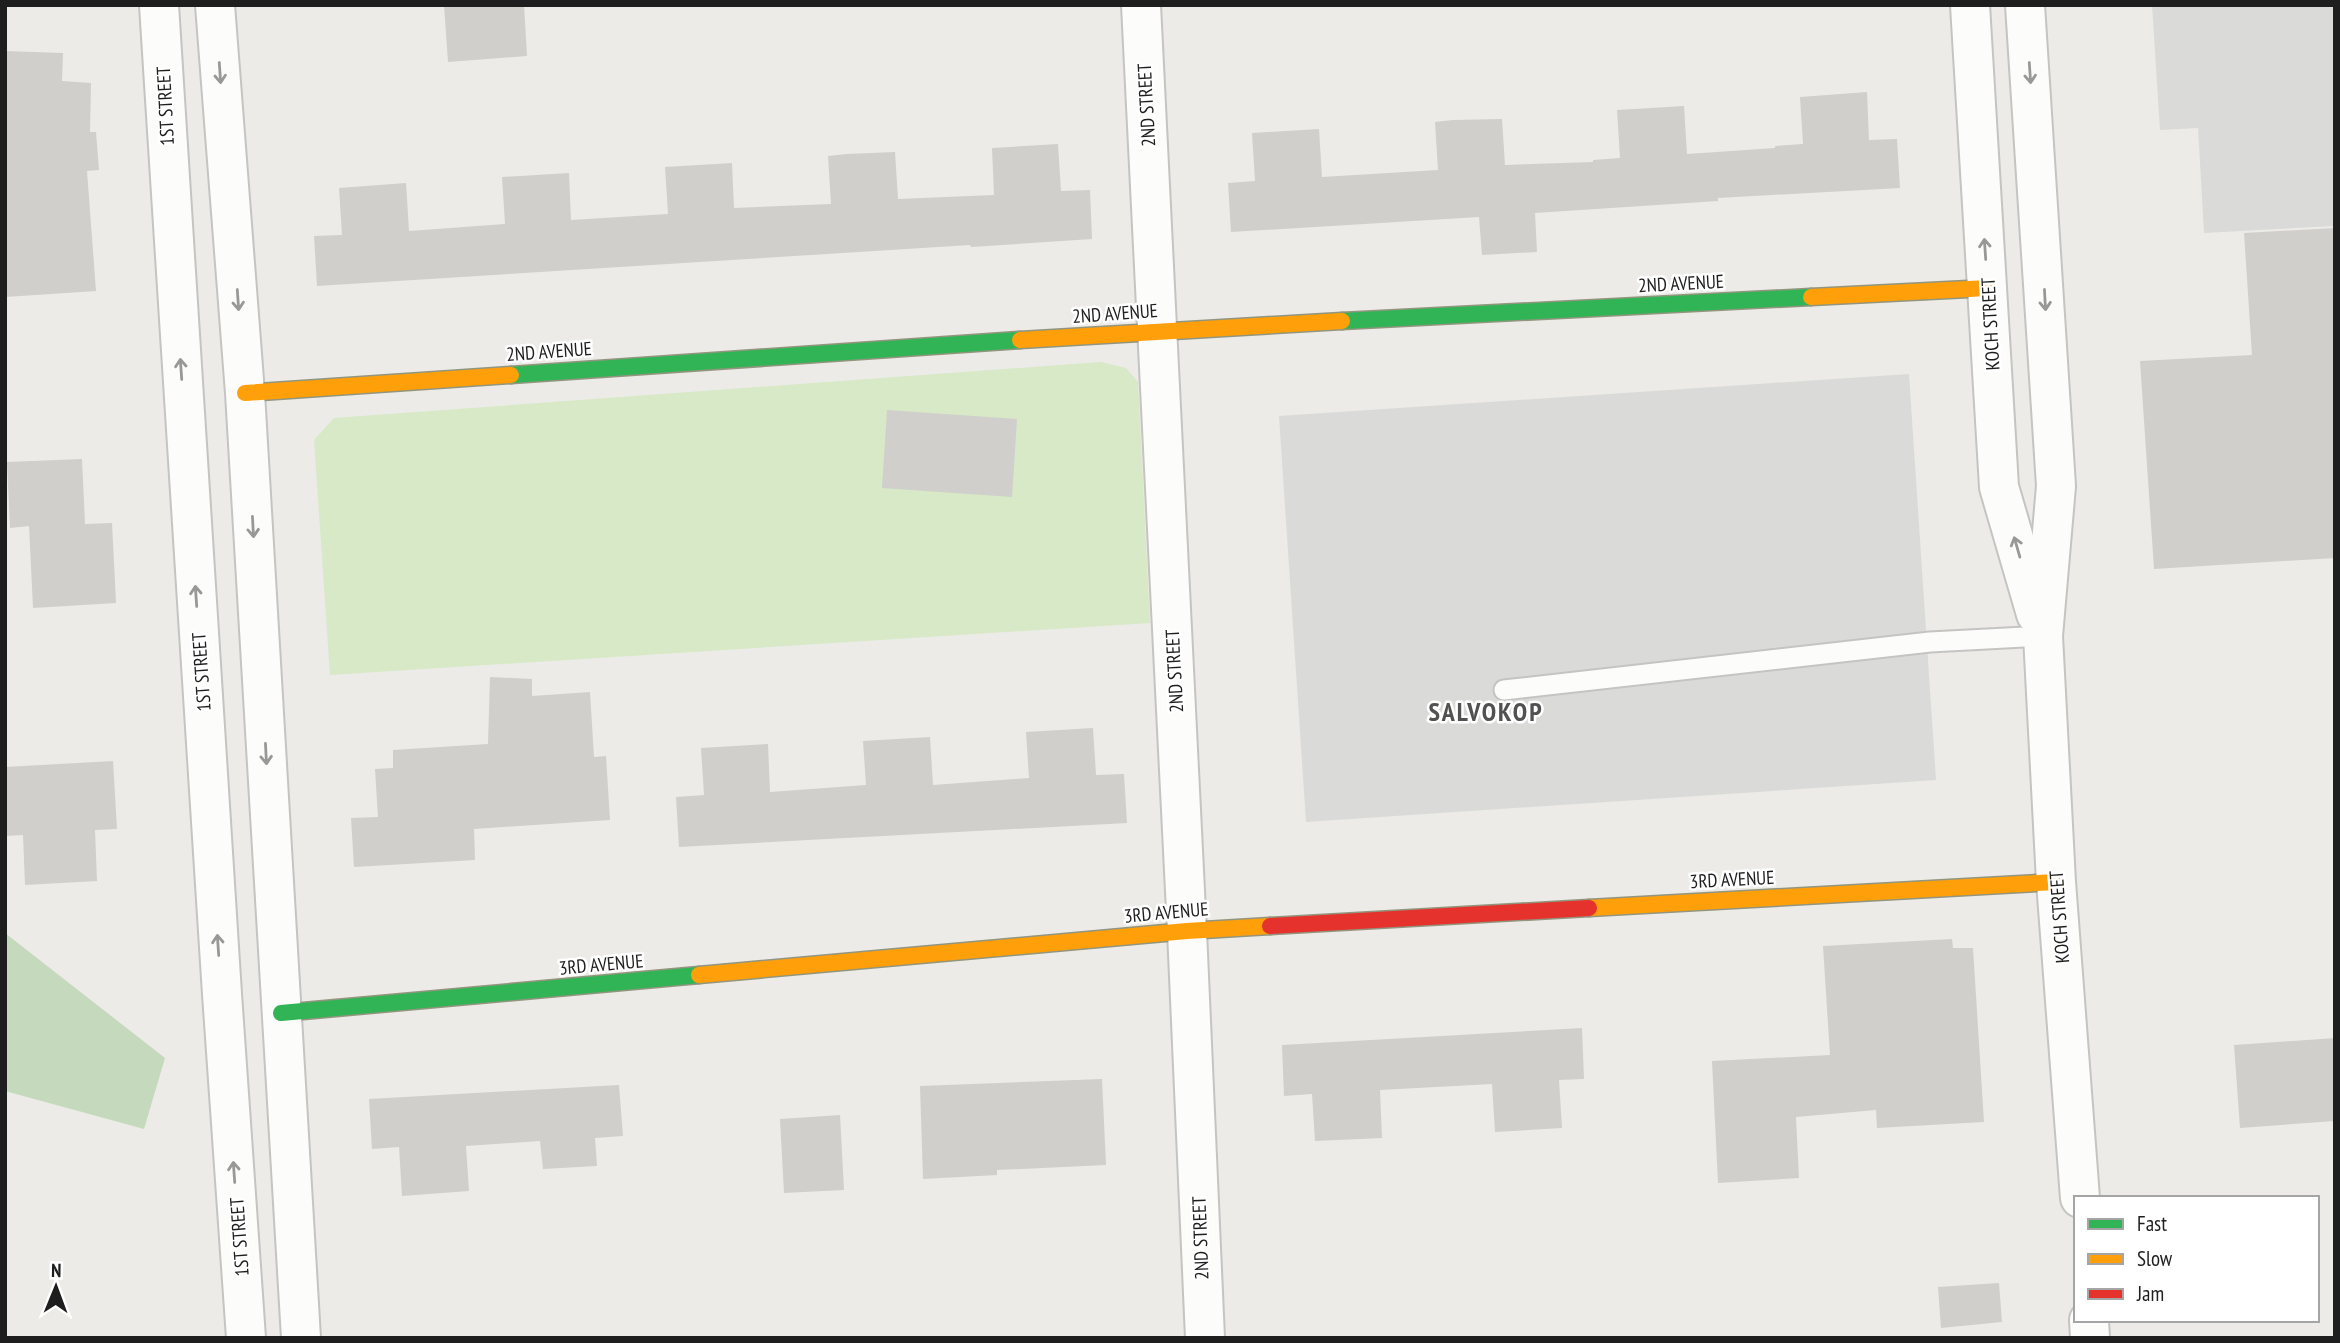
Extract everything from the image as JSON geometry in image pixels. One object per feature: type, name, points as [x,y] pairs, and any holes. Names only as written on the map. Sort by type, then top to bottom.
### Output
[{"type":"street","name":"1ST STREET","points":[[159,5],[246,1338]]},
{"type":"street","points":[[215,5],[245,393],[301,1338]]},
{"type":"street","name":"2ND STREET","points":[[1141,5],[1205,1338]]},
{"type":"street","name":"KOCH STREET","points":[[1970,5],[1999,487],[2043,636]]},
{"type":"street","name":"KOCH STREET","points":[[2025,5],[2056,486],[2043,636],[2056,882],[2080,1196]]},
{"type":"street","name":"2ND AVENUE","points":[[245,393],[1157,331],[1988,288]]},
{"type":"street","name":"3RD AVENUE","points":[[281,1013],[1187,931],[2056,882]]},
{"type":"lane","points":[[1504,690],[1930,642],[2043,636]]},
{"type":"shaded area","points":[[2152,5],[2335,5],[2335,226],[2204,233],[2198,128],[2160,130]]},
{"type":"shaded area","points":[[1909,374],[1936,780],[1306,822],[1279,416]]},
{"type":"green space","points":[[1101,362],[1126,368],[1138,382],[1150,623],[330,675],[314,440],[334,418]]},
{"type":"green space","points":[[5,933],[165,1058],[144,1129],[5,1091]]},
{"type":"building","points":[[444,5],[524,5],[527,56],[448,62]]},
{"type":"building","points":[[5,51],[63,53],[62,81],[91,83],[90,132],[96,132],[99,170],[87,171],[96,291],[5,297]]},
{"type":"building","points":[[1867,92],[1869,140],[1897,139],[1900,188],[1718,198],[1718,201],[1535,213],[1537,252],[1482,255],[1479,217],[1231,232],[1228,183],[1255,181],[1252,133],[1319,129],[1322,177],[1438,170],[1435,122],[1453,120],[1502,119],[1505,165],[1593,162],[1620,158],[1617,110],[1684,106],[1687,154],[1775,148],[1803,144],[1800,97]]},
{"type":"building","points":[[1058,144],[1061,191],[1090,190],[1092,239],[317,286],[314,236],[342,235],[339,188],[406,183],[409,231],[505,224],[502,177],[569,173],[571,220],[668,214],[665,167],[732,163],[734,208],[831,204],[828,156],[847,154],[895,152],[898,199],[994,195],[992,148]]},
{"type":"building","points":[[2335,228],[2335,558],[2154,569],[2140,361],[2252,355],[2244,233]]},
{"type":"building","points":[[887,410],[1017,419],[1012,497],[882,488]]},
{"type":"building","points":[[82,459],[85,524],[112,523],[116,603],[33,608],[29,526],[10,528],[7,462]]},
{"type":"building","points":[[490,677],[532,679],[532,696],[590,692],[594,757],[606,756],[610,820],[474,829],[475,860],[354,867],[351,818],[378,817],[375,769],[393,768],[393,750],[488,744]]},
{"type":"building","points":[[1093,728],[1096,775],[1124,774],[1127,823],[679,847],[676,797],[704,795],[701,748],[768,744],[770,792],[866,785],[863,741],[930,737],[933,785],[1029,778],[1026,732]]},
{"type":"building","points":[[113,761],[117,829],[95,830],[97,881],[25,885],[23,835],[5,836],[5,767]]},
{"type":"building","points":[[1952,939],[1953,948],[1973,948],[1984,1122],[1877,1128],[1876,1110],[1796,1117],[1799,1178],[1718,1183],[1712,1061],[1830,1055],[1823,946]]},
{"type":"building","points":[[1582,1028],[1584,1079],[1559,1080],[1562,1128],[1495,1132],[1492,1084],[1380,1090],[1382,1138],[1315,1141],[1312,1094],[1284,1096],[1282,1045]]},
{"type":"building","points":[[2335,1038],[2335,1121],[2240,1128],[2234,1045]]},
{"type":"building","points":[[1102,1079],[1106,1165],[997,1170],[997,1175],[923,1179],[920,1086]]},
{"type":"building","points":[[619,1085],[623,1136],[595,1138],[597,1166],[543,1169],[540,1141],[466,1146],[469,1191],[402,1196],[399,1147],[372,1149],[369,1099]]},
{"type":"building","points":[[840,1115],[844,1190],[784,1193],[780,1119]]},
{"type":"building","points":[[1999,1283],[2002,1322],[1941,1328],[1938,1287]]},
{"type":"traffic: fast","points":[[1342,321],[1811,297]]},
{"type":"traffic: fast","points":[[511,375],[1020,340]]},
{"type":"traffic: fast","points":[[281,1013],[699,975]]},
{"type":"traffic: slow","points":[[1811,297],[1988,288]]},
{"type":"traffic: slow","points":[[1020,340],[1342,321]]},
{"type":"traffic: slow","points":[[245,393],[511,375]]},
{"type":"traffic: slow","points":[[1589,908],[2056,882]]},
{"type":"traffic: slow","points":[[699,975],[1187,931],[1270,926]]},
{"type":"traffic: jam","points":[[1270,926],[1589,908]]},
{"type":"district","name":"SALVOKOP","points":[[1486,712]]}]
